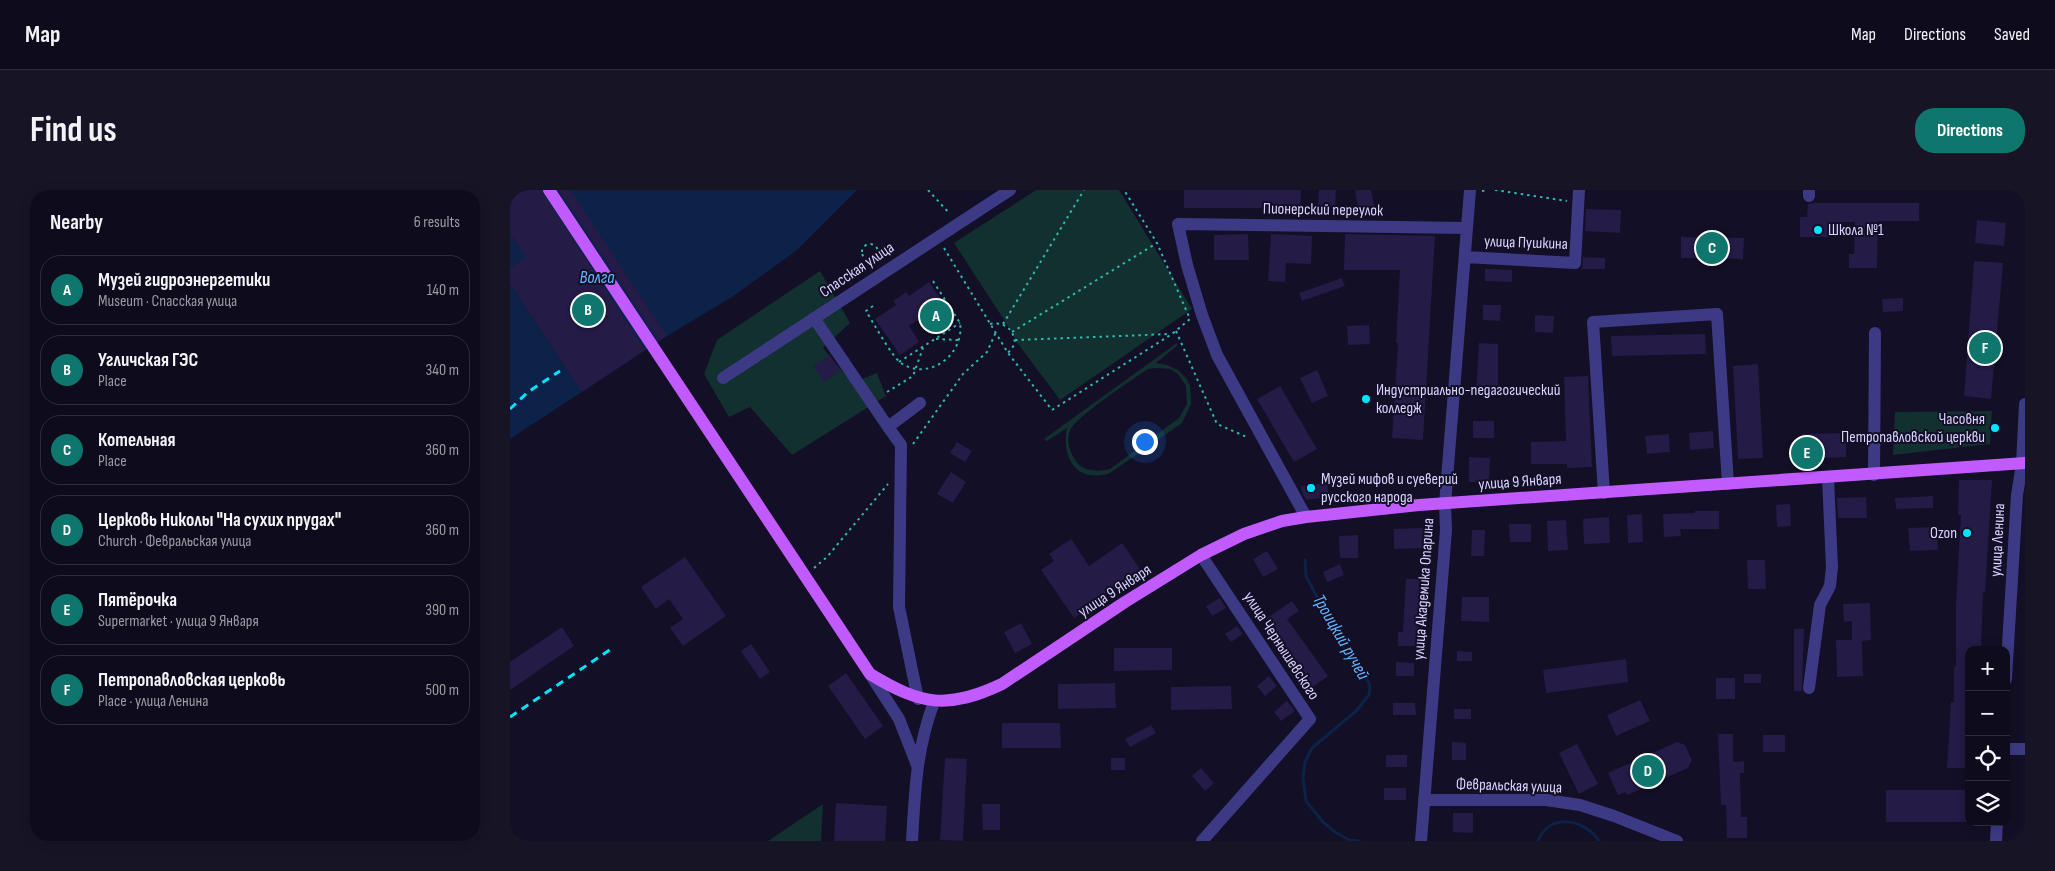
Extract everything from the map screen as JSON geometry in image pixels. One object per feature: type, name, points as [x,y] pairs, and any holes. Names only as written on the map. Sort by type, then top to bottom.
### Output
[{"type":"main road","points":[[549,190],[870,674]]},
{"type":"main road","name":"улица 9 Января","points":[[870,674],[918,699],[934,702],[956,700],[981,694],[1002,684],[1201,555],[1263,527],[1306,517],[1445,504],[2023,464]]},
{"type":"street","name":"Спасская улица","points":[[723,378],[1010,190]]},
{"type":"street","name":"улица Академика Опарина","points":[[1421,841],[1446,530],[1445,504],[1470,190]]},
{"type":"street","name":"улица Пушкина","points":[[1465,257],[1575,262],[1579,190]]},
{"type":"street","name":"Пионерский переулок","points":[[1267,446],[1217,355],[1202,315],[1187,265],[1178,224],[1467,228]]},
{"type":"street","points":[[1604,493],[1593,322],[1717,314],[1728,484]]},
{"type":"street","points":[[814,318],[900,445],[902,466],[899,607],[918,699]]},
{"type":"street","points":[[1874,475],[1876,333]]},
{"type":"street","points":[[888,427],[920,403]]},
{"type":"street","name":"улица Ленина","points":[[2008,646],[2017,495],[2023,464],[2025,404]]},
{"type":"street","points":[[1267,446],[1306,517]]},
{"type":"street","points":[[1809,688],[1820,604],[1830,586],[1832,567],[1828,478]]},
{"type":"street","name":"улица Чернышевского","points":[[1201,555],[1310,719],[1202,841]]},
{"type":"street","points":[[870,674],[899,719],[917,764]]},
{"type":"street","points":[[912,841],[917,764],[926,723],[934,702]]},
{"type":"street","points":[[2010,749],[2025,749]]},
{"type":"street","name":"Февральская улица","points":[[1424,800],[1546,800],[1580,805],[1614,816],[1677,841]]},
{"type":"street","points":[[1996,841],[1997,826]]},
{"type":"path","points":[[928,190],[960,224]]},
{"type":"path","points":[[1003,324],[1084,190]]},
{"type":"path","points":[[937,237],[1008,353],[1052,410],[1172,334],[1190,319],[1157,243],[1124,190]]},
{"type":"path","points":[[1495,190],[1578,203]]},
{"type":"path","points":[[1012,332],[1157,243]]},
{"type":"path","points":[[868,244],[874,246],[878,252],[876,258],[866,259],[862,253],[863,249],[868,244]]},
{"type":"path","points":[[873,306],[866,311],[899,362],[916,368],[926,369],[941,365],[950,356],[958,340],[960,322],[931,278]]},
{"type":"path","points":[[899,362],[960,322]]},
{"type":"path","points":[[990,324],[1003,324],[1012,332],[1015,340],[1013,349],[1008,353]]},
{"type":"path","points":[[1176,331],[1216,424],[1267,446]]},
{"type":"path","points":[[910,449],[963,374],[987,352],[996,332]]},
{"type":"path","points":[[1015,340],[1172,334]]},
{"type":"path","points":[[935,339],[958,340]]},
{"type":"path","points":[[887,392],[913,376],[924,346]]},
{"type":"path","points":[[804,576],[827,557],[902,466]]},
{"type":"green space","points":[[1036,190],[1119,190],[1192,309],[1060,400],[1015,340],[1012,332],[954,243]]},
{"type":"green space","points":[[820,271],[850,323],[823,348],[852,383],[877,373],[886,396],[792,455],[750,407],[729,417],[704,374],[717,340]]},
{"type":"green space","points":[[1177,343],[1178,345],[1156,363],[1178,370],[1187,379],[1190,386],[1191,404],[1182,423],[1110,473],[1098,475],[1080,472],[1074,466],[1069,458],[1067,449],[1067,428],[1047,441],[1044,439]],"holes":[[[1148,369],[1170,369],[1178,374],[1186,386],[1187,404],[1179,418],[1110,469],[1101,471],[1091,470],[1078,464],[1069,446],[1069,435],[1074,425],[1105,399]]]},
{"type":"green space","points":[[1992,411],[1990,444],[1893,455],[1895,412]]},
{"type":"green space","points":[[823,804],[821,841],[768,841]]},
{"type":"water","name":"Волга","points":[[510,190],[857,190],[796,251],[732,297],[667,336],[510,439]]},
{"type":"building","points":[[510,190],[541,190],[645,350],[582,392],[510,283],[510,268],[526,257],[510,233]]},
{"type":"building","points":[[559,190],[570,190],[667,336],[659,341]]},
{"type":"building","points":[[1184,190],[1301,190],[1300,211],[1270,210],[1270,208],[1184,208]]},
{"type":"building","points":[[1319,190],[1336,190],[1335,209],[1318,208]]},
{"type":"building","points":[[1355,190],[1371,190],[1375,210],[1359,213]]},
{"type":"building","name":"Школа №1","points":[[1919,203],[1919,221],[1878,221],[1877,268],[1849,268],[1849,254],[1854,254],[1855,222],[1836,222],[1836,237],[1800,237],[1800,217],[1807,217],[1808,204]]},
{"type":"building","points":[[1586,209],[1621,210],[1620,233],[1585,231]]},
{"type":"building","points":[[1977,220],[2006,223],[2004,246],[1975,243]]},
{"type":"building","points":[[1248,234],[1249,260],[1214,260],[1214,235]]},
{"type":"building","points":[[1271,234],[1312,236],[1311,264],[1286,263],[1285,282],[1268,281]]},
{"type":"building","points":[[1345,234],[1435,236],[1423,440],[1392,438],[1400,270],[1344,270]]},
{"type":"building","points":[[1681,237],[1744,238],[1743,259],[1681,258]]},
{"type":"building","points":[[1583,257],[1605,258],[1605,269],[1582,269]]},
{"type":"building","points":[[1974,261],[2003,263],[1991,399],[1964,396]]},
{"type":"building","points":[[1485,269],[1512,270],[1512,282],[1485,281]]},
{"type":"building","points":[[1342,278],[1345,286],[1302,301],[1299,293]]},
{"type":"building","points":[[929,282],[954,318],[934,332],[923,316],[909,326],[919,342],[900,355],[875,319],[896,305],[893,301],[906,292],[909,296]]},
{"type":"building","points":[[1903,298],[1903,311],[1883,312],[1882,299]]},
{"type":"building","points":[[1483,305],[1501,305],[1500,321],[1483,320]]},
{"type":"building","points":[[1535,315],[1554,316],[1553,333],[1535,332]]},
{"type":"building","points":[[1369,325],[1370,344],[1348,345],[1347,326]]},
{"type":"building","points":[[1705,334],[1706,354],[1612,356],[1611,336]]},
{"type":"building","points":[[1479,343],[1498,344],[1498,391],[1476,391]]},
{"type":"building","points":[[830,355],[840,371],[824,382],[813,366]]},
{"type":"building","points":[[1758,364],[1763,458],[1738,459],[1733,366]]},
{"type":"building","points":[[1317,370],[1328,396],[1312,403],[1300,378]]},
{"type":"building","points":[[1588,376],[1592,467],[1567,468],[1567,464],[1531,464],[1531,442],[1566,441],[1564,377]]},
{"type":"building","points":[[1280,386],[1317,449],[1294,462],[1257,399]]},
{"type":"building","points":[[1473,421],[1494,421],[1494,438],[1473,438]]},
{"type":"building","points":[[1713,431],[1714,448],[1690,450],[1689,433]]},
{"type":"building","points":[[1846,433],[1846,457],[1802,459],[1801,434]]},
{"type":"building","points":[[1669,434],[1670,452],[1647,454],[1645,436]]},
{"type":"building","points":[[957,442],[972,451],[965,462],[950,453]]},
{"type":"building","points":[[1469,457],[1490,458],[1489,482],[1469,482]]},
{"type":"building","points":[[951,472],[966,482],[953,503],[937,494]]},
{"type":"building","points":[[1959,480],[1992,480],[1985,593],[1983,592],[1981,646],[1965,646],[1965,768],[1947,768],[1951,702],[1954,702],[1954,667],[1956,667],[1956,602],[1961,515],[1958,515]]},
{"type":"building","points":[[1327,483],[1329,497],[1306,500],[1301,486]]},
{"type":"building","points":[[1933,496],[1933,508],[1896,509],[1895,498]]},
{"type":"building","points":[[1866,497],[1867,518],[1838,518],[1837,498]]},
{"type":"building","points":[[1790,504],[1791,526],[1777,527],[1776,505]]},
{"type":"building","points":[[1695,511],[1719,511],[1719,529],[1680,529],[1681,536],[1664,537],[1663,514],[1695,513]]},
{"type":"building","points":[[1642,514],[1643,542],[1628,543],[1627,515]]},
{"type":"building","points":[[1609,517],[1610,543],[1584,544],[1583,519]]},
{"type":"building","points":[[1566,520],[1568,550],[1548,551],[1547,521]]},
{"type":"building","points":[[1509,524],[1531,524],[1531,542],[1510,542]]},
{"type":"building","points":[[1936,527],[1938,550],[1910,551],[1908,528]]},
{"type":"building","points":[[1423,528],[1423,548],[1394,549],[1394,529]]},
{"type":"building","points":[[1472,530],[1485,530],[1484,556],[1471,556]]},
{"type":"building","points":[[1358,535],[1358,558],[1340,558],[1339,536]]},
{"type":"building","points":[[1071,539],[1089,566],[1122,543],[1142,572],[1074,618],[1041,570],[1054,561],[1049,554]]},
{"type":"building","points":[[1267,551],[1278,569],[1263,577],[1253,559]]},
{"type":"building","points":[[685,557],[726,616],[683,646],[670,628],[683,619],[669,599],[656,609],[641,587]]},
{"type":"building","points":[[1747,560],[1765,560],[1766,589],[1748,589]]},
{"type":"building","points":[[1340,564],[1344,575],[1327,582],[1323,572]]},
{"type":"building","points":[[1406,579],[1422,579],[1421,616],[1418,616],[1418,646],[1398,646],[1398,632],[1403,632]]},
{"type":"building","points":[[1462,597],[1489,597],[1489,622],[1461,621]]},
{"type":"building","points":[[1220,598],[1226,608],[1212,616],[1206,606]]},
{"type":"building","points":[[1292,601],[1299,611],[1287,619],[1328,676],[1310,689],[1278,642],[1281,640],[1266,619]]},
{"type":"building","points":[[1870,603],[1871,640],[1862,641],[1863,676],[1837,677],[1836,640],[1852,640],[1852,621],[1844,622],[1843,604]]},
{"type":"building","points":[[1021,623],[1032,644],[1015,653],[1004,632]]},
{"type":"building","points":[[1237,626],[1243,634],[1231,642],[1225,634]]},
{"type":"building","points":[[562,627],[574,646],[510,690],[510,662]]},
{"type":"building","points":[[1794,629],[1804,629],[1802,691],[1794,691]]},
{"type":"building","points":[[751,644],[770,672],[760,679],[741,651]]},
{"type":"building","points":[[1114,648],[1172,648],[1172,670],[1114,671]]},
{"type":"building","points":[[1457,651],[1472,652],[1472,661],[1457,661]]},
{"type":"building","points":[[1626,659],[1628,682],[1546,693],[1543,670]]},
{"type":"building","points":[[1396,662],[1414,663],[1414,676],[1396,676]]},
{"type":"building","points":[[846,673],[883,726],[865,739],[828,686]]},
{"type":"building","points":[[1744,674],[1761,674],[1761,683],[1744,683]]},
{"type":"building","points":[[1269,676],[1277,686],[1265,696],[1257,686]]},
{"type":"building","points":[[1716,678],[1735,678],[1735,699],[1716,699]]},
{"type":"building","points":[[1115,683],[1116,708],[1058,709],[1058,684]]},
{"type":"building","points":[[1231,686],[1232,709],[1171,710],[1171,687]]},
{"type":"building","points":[[1640,700],[1650,721],[1616,736],[1607,715]]},
{"type":"building","points":[[1287,701],[1295,711],[1281,721],[1274,712]]},
{"type":"building","points":[[1393,703],[1415,703],[1416,715],[1393,715]]},
{"type":"building","points":[[1454,709],[1471,709],[1471,719],[1454,719]]},
{"type":"building","points":[[1002,723],[1060,723],[1061,748],[1002,748]]},
{"type":"building","points":[[1151,725],[1156,733],[1130,747],[1125,739]]},
{"type":"building","points":[[1718,734],[1733,734],[1733,762],[1744,761],[1744,773],[1740,773],[1741,817],[1747,817],[1747,838],[1727,838],[1726,805],[1721,805]]},
{"type":"building","points":[[1763,735],[1785,735],[1785,752],[1763,752]]},
{"type":"building","points":[[1452,742],[1466,743],[1466,760],[1452,760]]},
{"type":"building","points":[[1677,742],[1685,745],[1692,760],[1688,768],[1627,795],[1626,792],[1618,795],[1608,773]]},
{"type":"building","points":[[1577,744],[1598,784],[1579,794],[1559,753]]},
{"type":"building","points":[[1386,755],[1407,755],[1407,767],[1386,767]]},
{"type":"building","points":[[945,758],[967,759],[963,841],[940,840]]},
{"type":"building","points":[[1111,758],[1125,758],[1125,770],[1111,770]]},
{"type":"building","points":[[1201,768],[1214,783],[1205,791],[1192,776]]},
{"type":"building","points":[[1384,788],[1406,788],[1406,800],[1384,800]]},
{"type":"building","points":[[1886,790],[1965,790],[1965,822],[1886,822]]},
{"type":"building","points":[[836,803],[887,806],[885,841],[834,841]]},
{"type":"building","points":[[982,804],[1000,804],[1000,830],[983,830]]},
{"type":"building","points":[[1453,813],[1473,813],[1473,833],[1453,832]]},
{"type":"waterway","name":"Троицкий ручей","points":[[1305,560],[1306,576],[1352,663],[1368,681],[1370,686],[1369,695],[1356,711],[1312,748],[1305,762],[1303,778],[1306,801],[1323,822],[1335,832],[1349,840],[1359,841]]},
{"type":"waterway","name":"Троицкий ручей","points":[[1538,841],[1543,832],[1558,822],[1567,822],[1585,828],[1593,833],[1599,841]]},
{"type":"railway","points":[[510,409],[528,392],[560,371]]},
{"type":"railway","points":[[510,717],[611,649]]},
{"type":"place","name":"Школа №1","points":[[1818,230]]},
{"type":"place","name":"Котельная","points":[[1712,248]]},
{"type":"place","name":"Угличская ГЭС","points":[[588,310]]},
{"type":"place","name":"Музей гидроэнергетики","points":[[936,316]]},
{"type":"place","name":"Петропавловская церковь","points":[[1985,348]]},
{"type":"place","name":"Индустриально-педагогический колледж","points":[[1366,399]]},
{"type":"place","name":"Часовня Петропавловской церкви","points":[[1995,428]]},
{"type":"place","name":"Пятёрочка","points":[[1807,453]]},
{"type":"place","name":"Музей мифов и суеверий русского народа","points":[[1311,488]]},
{"type":"place","name":"Ozon","points":[[1967,533]]},
{"type":"place","name":"Церковь Николы \"На сухих прудах\"","points":[[1648,771]]}]
